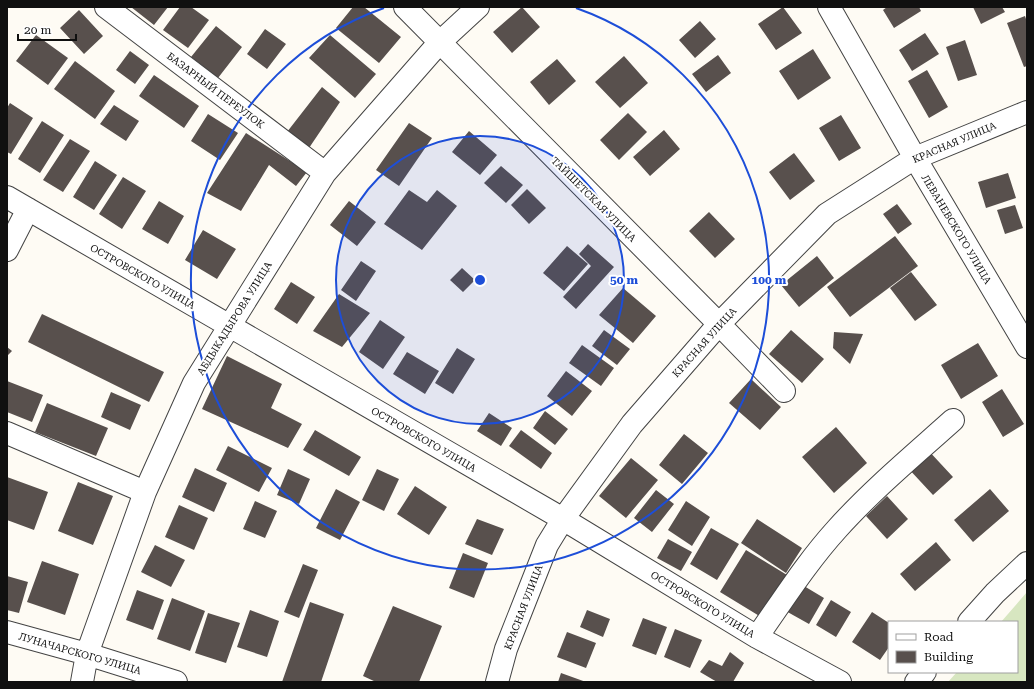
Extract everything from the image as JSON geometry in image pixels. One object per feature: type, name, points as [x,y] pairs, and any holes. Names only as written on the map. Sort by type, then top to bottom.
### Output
[{"type":"street","name":"БАЗАРНЫЙ ПЕРЕУЛОК","points":[[106,7],[325,173]]},
{"type":"street","name":"ТАЙШЕТСКАЯ УЛИЦА","points":[[405,7],[784,391]]},
{"type":"street","name":"АБДЫКАДЫРОВА УЛИЦА","points":[[82,682],[87,654],[145,492],[194,383],[325,173],[439,43],[478,7]]},
{"type":"street","name":"ЛЕВАНЕВСКОГО УЛИЦА","points":[[829,7],[915,158],[1027,347]]},
{"type":"street","name":"КРАСНАЯ УЛИЦА","points":[[496,682],[506,649],[547,546],[563,519],[632,424],[719,324],[827,214],[915,158],[1027,112]]},
{"type":"street","name":"ОСТРОВСКОГО УЛИЦА","points":[[7,197],[563,519],[757,637],[840,682]]},
{"type":"street","points":[[7,250],[28,209]]},
{"type":"street","points":[[757,637],[801,574],[837,529],[876,490],[953,420]]},
{"type":"street","points":[[7,433],[145,492]]},
{"type":"street","points":[[970,621],[995,593],[1027,563]]},
{"type":"street","name":"ЛУНАЧАРСКОГО УЛИЦА","points":[[7,632],[87,654],[176,682]]},
{"type":"street","points":[[916,682],[924,673]]},
{"type":"green space","points":[[1027,592],[1027,682],[948,682],[956,673],[1018,673],[1018,621],[1002,621]]},
{"type":"building","points":[[131,7],[168,7],[154,25]]},
{"type":"building","points":[[180,7],[191,7],[209,20],[188,48],[163,30]]},
{"type":"building","points":[[353,7],[364,7],[401,37],[379,63],[336,28]]},
{"type":"building","points":[[522,7],[540,27],[512,53],[493,32]]},
{"type":"building","points":[[783,7],[802,33],[776,50],[758,24]]},
{"type":"building","points":[[887,7],[919,7],[921,11],[894,28],[883,10]]},
{"type":"building","points":[[973,7],[1002,7],[1005,12],[981,24]]},
{"type":"building","points":[[79,10],[103,36],[84,54],[60,28]]},
{"type":"building","points":[[1025,16],[1027,22],[1027,66],[1024,67],[1007,23]]},
{"type":"building","points":[[700,21],[716,39],[695,58],[679,40]]},
{"type":"building","points":[[216,26],[242,47],[218,78],[191,57]]},
{"type":"building","points":[[265,29],[286,44],[267,69],[247,54]]},
{"type":"building","points":[[925,33],[939,54],[912,71],[899,50]]},
{"type":"building","points":[[36,35],[68,58],[48,85],[16,61]]},
{"type":"building","points":[[330,35],[376,74],[355,98],[309,58]]},
{"type":"building","points":[[965,40],[977,75],[958,81],[946,47]]},
{"type":"building","points":[[813,49],[831,78],[798,100],[779,71]]},
{"type":"building","points":[[130,51],[149,65],[135,84],[116,70]]},
{"type":"building","points":[[718,55],[731,73],[706,92],[692,74]]},
{"type":"building","points":[[624,56],[648,83],[620,108],[595,82]]},
{"type":"building","points":[[557,59],[576,81],[549,105],[530,82]]},
{"type":"building","points":[[75,61],[115,91],[95,119],[54,89]]},
{"type":"building","points":[[927,70],[948,107],[929,118],[908,81]]},
{"type":"building","points":[[154,75],[199,106],[184,128],[139,96]]},
{"type":"building","points":[[322,87],[340,102],[309,148],[287,132]]},
{"type":"building","points":[[10,103],[33,118],[11,154],[7,152],[7,108]]},
{"type":"building","points":[[114,105],[139,121],[126,141],[100,124]]},
{"type":"building","points":[[628,113],[647,132],[619,160],[600,140]]},
{"type":"building","points":[[208,114],[238,133],[220,160],[191,141]]},
{"type":"building","points":[[841,115],[861,148],[839,161],[819,128]]},
{"type":"building","points":[[42,121],[64,135],[40,173],[18,159]]},
{"type":"building","points":[[409,123],[432,138],[399,186],[376,170]]},
{"type":"building","points":[[664,130],[680,149],[650,176],[633,157]]},
{"type":"building","points":[[469,131],[497,155],[480,175],[452,152]]},
{"type":"building","points":[[246,133],[307,172],[296,186],[269,165],[241,211],[207,193]]},
{"type":"building","points":[[70,139],[90,151],[63,192],[43,180]]},
{"type":"building","points":[[794,153],[815,181],[790,200],[769,172]]},
{"type":"building","points":[[95,161],[117,175],[94,210],[73,197]]},
{"type":"building","points":[[501,166],[523,185],[506,203],[484,183]]},
{"type":"building","points":[[1008,173],[1016,198],[986,208],[978,182]]},
{"type":"building","points":[[123,177],[146,191],[122,229],[99,214]]},
{"type":"building","points":[[527,189],[546,208],[529,224],[511,205]]},
{"type":"building","points":[[409,190],[427,202],[437,190],[457,206],[422,250],[384,224]]},
{"type":"building","points":[[159,201],[184,216],[168,244],[142,229]]},
{"type":"building","points":[[349,201],[376,222],[357,246],[330,225]]},
{"type":"building","points":[[897,204],[912,224],[898,234],[883,214]]},
{"type":"building","points":[[1015,205],[1023,228],[1005,234],[997,210]]},
{"type":"building","points":[[709,212],[735,239],[715,258],[689,231]]},
{"type":"building","points":[[203,230],[236,249],[217,279],[185,260]]},
{"type":"building","points":[[895,236],[918,266],[850,317],[827,287]]},
{"type":"building","points":[[588,244],[614,267],[576,309],[563,297],[591,266],[579,254]]},
{"type":"building","points":[[567,246],[588,264],[564,291],[543,273]]},
{"type":"building","points":[[817,256],[834,278],[799,307],[781,285]]},
{"type":"building","points":[[361,261],[376,271],[356,301],[341,290]]},
{"type":"building","points":[[462,268],[475,280],[463,292],[450,280]]},
{"type":"building","points":[[911,272],[937,305],[915,321],[890,288]]},
{"type":"building","points":[[291,282],[315,297],[297,324],[274,309]]},
{"type":"building","points":[[623,288],[656,316],[633,343],[599,315]]},
{"type":"building","points":[[339,294],[370,313],[342,347],[313,331]]},
{"type":"building","points":[[42,314],[164,372],[149,402],[28,342]]},
{"type":"building","points":[[380,320],[405,337],[383,369],[359,352]]},
{"type":"building","points":[[604,330],[630,349],[617,365],[592,346]]},
{"type":"building","points":[[791,330],[824,359],[802,383],[769,354]]},
{"type":"building","points":[[834,332],[863,334],[850,364],[833,348]]},
{"type":"building","points":[[978,343],[998,376],[961,399],[941,365]]},
{"type":"building","points":[[582,345],[614,368],[601,386],[569,363]]},
{"type":"building","points":[[7,347],[12,351],[7,356]]},
{"type":"building","points":[[457,348],[475,359],[453,394],[435,383]]},
{"type":"building","points":[[407,352],[439,371],[425,394],[393,374]]},
{"type":"building","points":[[227,356],[282,384],[271,408],[302,424],[288,448],[202,409]]},
{"type":"building","points":[[566,371],[592,391],[572,416],[547,396]]},
{"type":"building","points":[[751,379],[781,407],[760,430],[729,403]]},
{"type":"building","points":[[7,381],[43,395],[32,422],[7,412]]},
{"type":"building","points":[[1002,389],[1024,424],[1003,437],[982,402]]},
{"type":"building","points":[[111,392],[141,405],[130,430],[101,417]]},
{"type":"building","points":[[47,403],[108,428],[96,456],[35,432]]},
{"type":"building","points":[[545,411],[568,429],[555,445],[533,428]]},
{"type":"building","points":[[489,413],[512,428],[501,446],[477,431]]},
{"type":"building","points":[[836,427],[867,463],[834,493],[802,457]]},
{"type":"building","points":[[315,430],[361,457],[349,476],[303,450]]},
{"type":"building","points":[[521,430],[552,453],[541,469],[509,446]]},
{"type":"building","points":[[684,434],[708,453],[682,484],[659,465]]},
{"type":"building","points":[[228,446],[272,468],[259,492],[216,470]]},
{"type":"building","points":[[927,449],[953,477],[933,495],[907,467]]},
{"type":"building","points":[[631,458],[658,480],[626,518],[599,496]]},
{"type":"building","points":[[195,468],[227,483],[214,512],[182,497]]},
{"type":"building","points":[[288,469],[310,479],[299,504],[277,495]]},
{"type":"building","points":[[377,469],[399,479],[384,511],[362,500]]},
{"type":"building","points":[[7,477],[48,492],[34,530],[7,520]]},
{"type":"building","points":[[78,482],[113,496],[93,545],[58,531]]},
{"type":"building","points":[[415,486],[447,507],[429,535],[397,514]]},
{"type":"building","points":[[336,489],[360,502],[340,540],[316,528]]},
{"type":"building","points":[[990,489],[1009,511],[973,542],[954,520]]},
{"type":"building","points":[[656,490],[674,504],[652,532],[634,518]]},
{"type":"building","points":[[887,496],[908,519],[887,539],[866,516]]},
{"type":"building","points":[[255,501],[277,511],[265,538],[243,529]]},
{"type":"building","points":[[686,501],[710,517],[692,546],[668,530]]},
{"type":"building","points":[[179,505],[208,518],[194,550],[165,537]]},
{"type":"building","points":[[477,519],[504,529],[492,555],[465,544]]},
{"type":"building","points":[[757,519],[802,548],[786,573],[741,543]]},
{"type":"building","points":[[711,528],[739,544],[717,580],[690,564]]},
{"type":"building","points":[[668,539],[692,552],[681,571],[657,558]]},
{"type":"building","points":[[936,542],[951,560],[915,591],[900,574]]},
{"type":"building","points":[[155,545],[185,560],[171,587],[141,572]]},
{"type":"building","points":[[746,550],[787,575],[761,617],[720,592]]},
{"type":"building","points":[[463,553],[488,563],[474,598],[449,588]]},
{"type":"building","points":[[42,561],[79,574],[65,615],[27,602]]},
{"type":"building","points":[[303,564],[318,570],[299,618],[284,612]]},
{"type":"building","points":[[7,576],[28,582],[19,613],[7,610]]},
{"type":"building","points":[[799,583],[824,598],[809,624],[784,610]]},
{"type":"building","points":[[137,590],[164,600],[153,630],[126,620]]},
{"type":"building","points":[[172,598],[205,611],[190,651],[157,639]]},
{"type":"building","points":[[831,600],[851,612],[836,637],[816,625]]},
{"type":"building","points":[[310,602],[344,614],[321,682],[282,682]]},
{"type":"building","points":[[393,606],[442,626],[419,682],[376,682],[363,676]]},
{"type":"building","points":[[250,610],[279,621],[267,657],[237,647]]},
{"type":"building","points":[[587,610],[610,619],[603,637],[580,627]]},
{"type":"building","points":[[872,612],[888,622],[888,648],[880,660],[852,642]]},
{"type":"building","points":[[208,613],[240,623],[226,663],[195,653]]},
{"type":"building","points":[[643,618],[667,627],[656,655],[632,646]]},
{"type":"building","points":[[675,629],[702,640],[690,668],[664,657]]},
{"type":"building","points":[[567,632],[596,643],[586,668],[557,657]]},
{"type":"building","points":[[730,652],[744,663],[733,682],[717,682],[700,672],[709,660],[722,666]]},
{"type":"building","points":[[561,673],[586,682],[558,682]]}]
